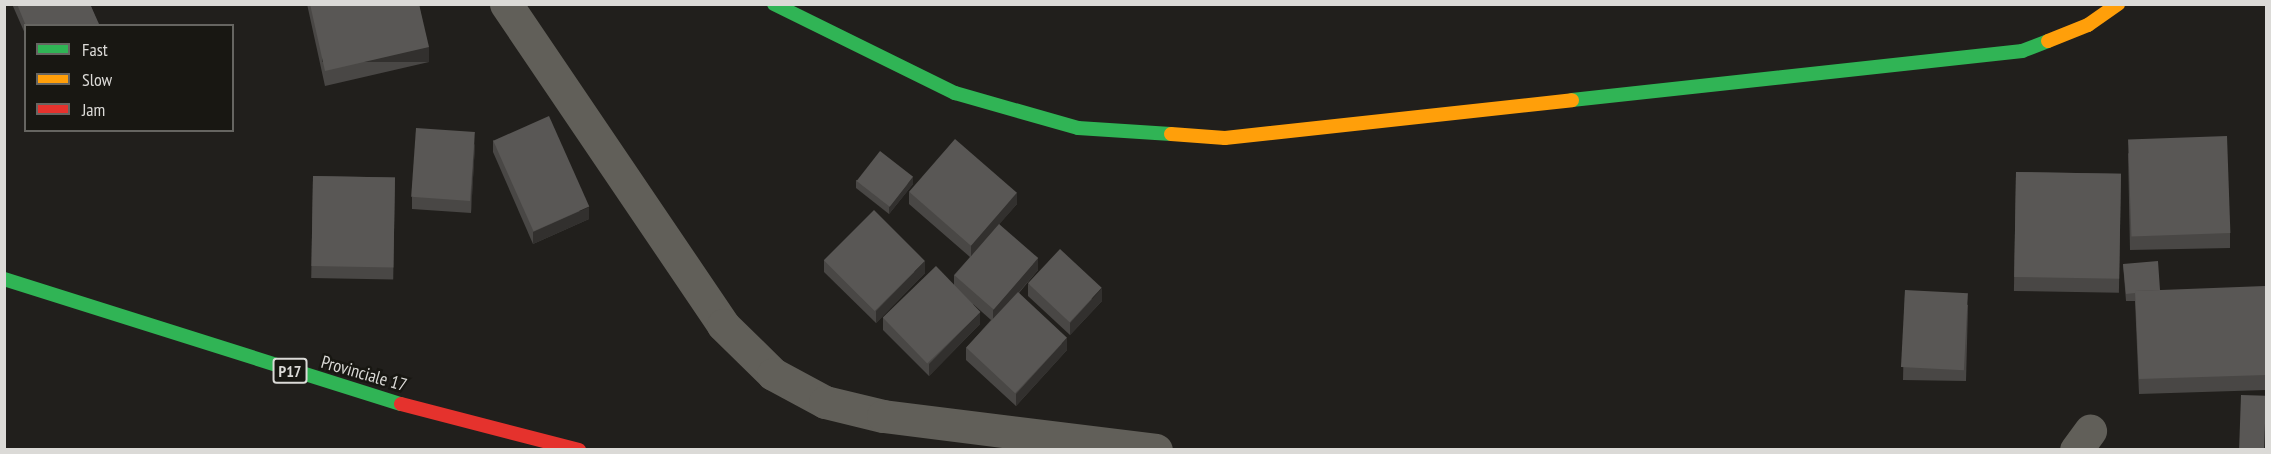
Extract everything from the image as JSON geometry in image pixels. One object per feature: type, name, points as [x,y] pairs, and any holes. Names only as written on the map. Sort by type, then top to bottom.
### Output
[{"type":"street","points":[[506,4],[723,325],[773,374],[825,402],[883,416],[1156,450]]},
{"type":"street","points":[[774,4],[966,96],[1078,128],[1225,138],[2022,51],[2088,25],[2118,4]]},
{"type":"street","name":"Provinciale 17","points":[[4,279],[364,395],[579,450]]},
{"type":"building","points":[[17,4],[90,4],[99,24],[25,24]]},
{"type":"building","points":[[310,4],[419,4],[429,47],[325,71]]},
{"type":"building","points":[[549,116],[589,206],[534,231],[493,141]]},
{"type":"building","points":[[416,128],[475,132],[470,201],[411,197]]},
{"type":"building","points":[[2227,136],[2230,233],[2131,236],[2128,139]]},
{"type":"building","points":[[955,139],[1017,193],[971,246],[909,192]]},
{"type":"building","points":[[880,151],[913,177],[890,207],[857,181]]},
{"type":"building","points":[[2016,172],[2121,174],[2119,279],[2014,277]]},
{"type":"building","points":[[313,176],[395,177],[393,267],[311,266]]},
{"type":"building","points":[[874,210],[925,261],[875,311],[824,260]]},
{"type":"building","points":[[999,224],[1038,258],[994,309],[954,275]]},
{"type":"building","points":[[1060,249],[1102,288],[1070,322],[1028,283]]},
{"type":"building","points":[[2158,261],[2160,290],[2135,291],[2135,293],[2126,294],[2123,264]]},
{"type":"building","points":[[936,266],[980,312],[927,363],[883,317]]},
{"type":"building","points":[[2265,286],[2266,375],[2139,379],[2135,291]]},
{"type":"building","points":[[1905,290],[1968,293],[1964,370],[1901,367]]},
{"type":"building","points":[[1018,292],[1067,338],[1015,393],[966,348]]},
{"type":"building","points":[[2241,395],[2266,396],[2264,450],[2239,450]]},
{"type":"traffic: fast","points":[[774,4],[955,93],[1078,128],[1171,134]]},
{"type":"traffic: fast","points":[[1572,100],[2022,51],[2048,41]]},
{"type":"traffic: fast","points":[[4,279],[401,404]]},
{"type":"traffic: slow","points":[[2048,41],[2088,25],[2118,4]]},
{"type":"traffic: slow","points":[[1171,134],[1225,138],[1572,100]]},
{"type":"traffic: jam","points":[[401,404],[579,450]]}]
